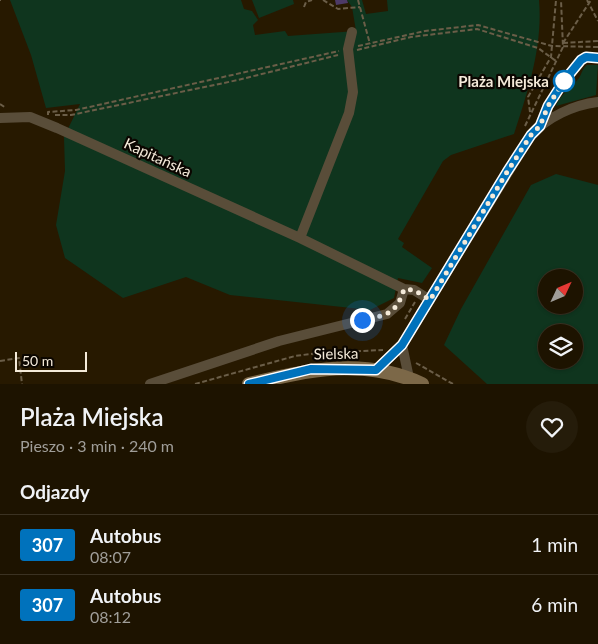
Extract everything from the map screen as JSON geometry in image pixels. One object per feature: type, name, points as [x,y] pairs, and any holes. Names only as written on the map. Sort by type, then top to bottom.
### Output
[{"type":"main road","name":"Sielska","points":[[249,384],[311,369],[376,370],[409,378],[422,384]]},
{"type":"street","points":[[300,238],[349,113],[353,92],[348,51],[352,32]]},
{"type":"street","points":[[376,370],[402,345],[512,164],[540,126],[565,112],[598,102]]},
{"type":"street","name":"Kapitańska","points":[[0,118],[30,117],[57,128],[300,238],[404,289],[414,290],[430,300]]},
{"type":"street","points":[[150,384],[288,338],[387,314],[400,303],[404,289]]},
{"type":"street","points":[[402,345],[409,378]]},
{"type":"lane","points":[[540,126],[548,106],[581,60],[586,57],[598,58]]},
{"type":"path","points":[[304,7],[306,2],[312,0]]},
{"type":"path","points":[[324,0],[338,9],[360,8]]},
{"type":"path","points":[[358,0],[371,47]]},
{"type":"path","points":[[556,0],[551,57],[528,97],[530,112],[563,47],[561,0]]},
{"type":"path","points":[[587,0],[598,22]]},
{"type":"path","points":[[562,43],[590,0]]},
{"type":"path","points":[[556,61],[538,48],[477,30],[411,37],[371,47],[348,51],[76,110],[48,112],[48,116],[71,115],[238,80],[348,51],[370,43],[425,31],[478,25],[552,46],[598,47]]},
{"type":"path","points":[[562,43],[598,41]]},
{"type":"path","points":[[0,104],[7,109]]},
{"type":"path","points":[[195,384],[295,356],[384,350]]},
{"type":"path","points":[[0,360],[19,358],[22,384]]},
{"type":"path","points":[[414,360],[453,384]]},
{"type":"green space","points":[[10,0],[241,0],[244,9],[252,11],[258,20],[253,25],[255,35],[285,31],[288,36],[356,31],[352,7],[347,0],[362,0],[366,14],[388,11],[387,0],[539,0],[540,17],[537,51],[514,134],[451,155],[443,161],[398,239],[404,243],[402,247],[432,268],[422,283],[398,278],[394,298],[370,310],[230,295],[186,277],[123,298],[65,258],[56,225],[65,171],[64,137],[80,104],[46,108],[31,55]]},
{"type":"green space","points":[[252,0],[293,0],[294,4],[259,18]]},
{"type":"green space","points":[[587,65],[598,65],[596,95],[556,106],[560,98],[576,82]]},
{"type":"green space","points":[[556,174],[598,185],[598,384],[487,384],[444,345],[461,309],[531,185]]},
{"type":"building","points":[[335,0],[347,0],[348,3],[336,5]]},
{"type":"bus line","name":"307","points":[[249,384],[311,369],[352,368],[376,370],[402,345],[507,172],[531,135],[540,126],[548,106],[564,81],[581,60],[586,57],[595,56],[598,58]]},
{"type":"place","name":"Plaża Miejska","points":[[564,81]]},
{"type":"route","points":[[362,320],[387,314],[396,308],[400,303],[404,289],[414,290],[430,300],[507,172],[531,135],[540,126],[548,106],[564,81]]}]
